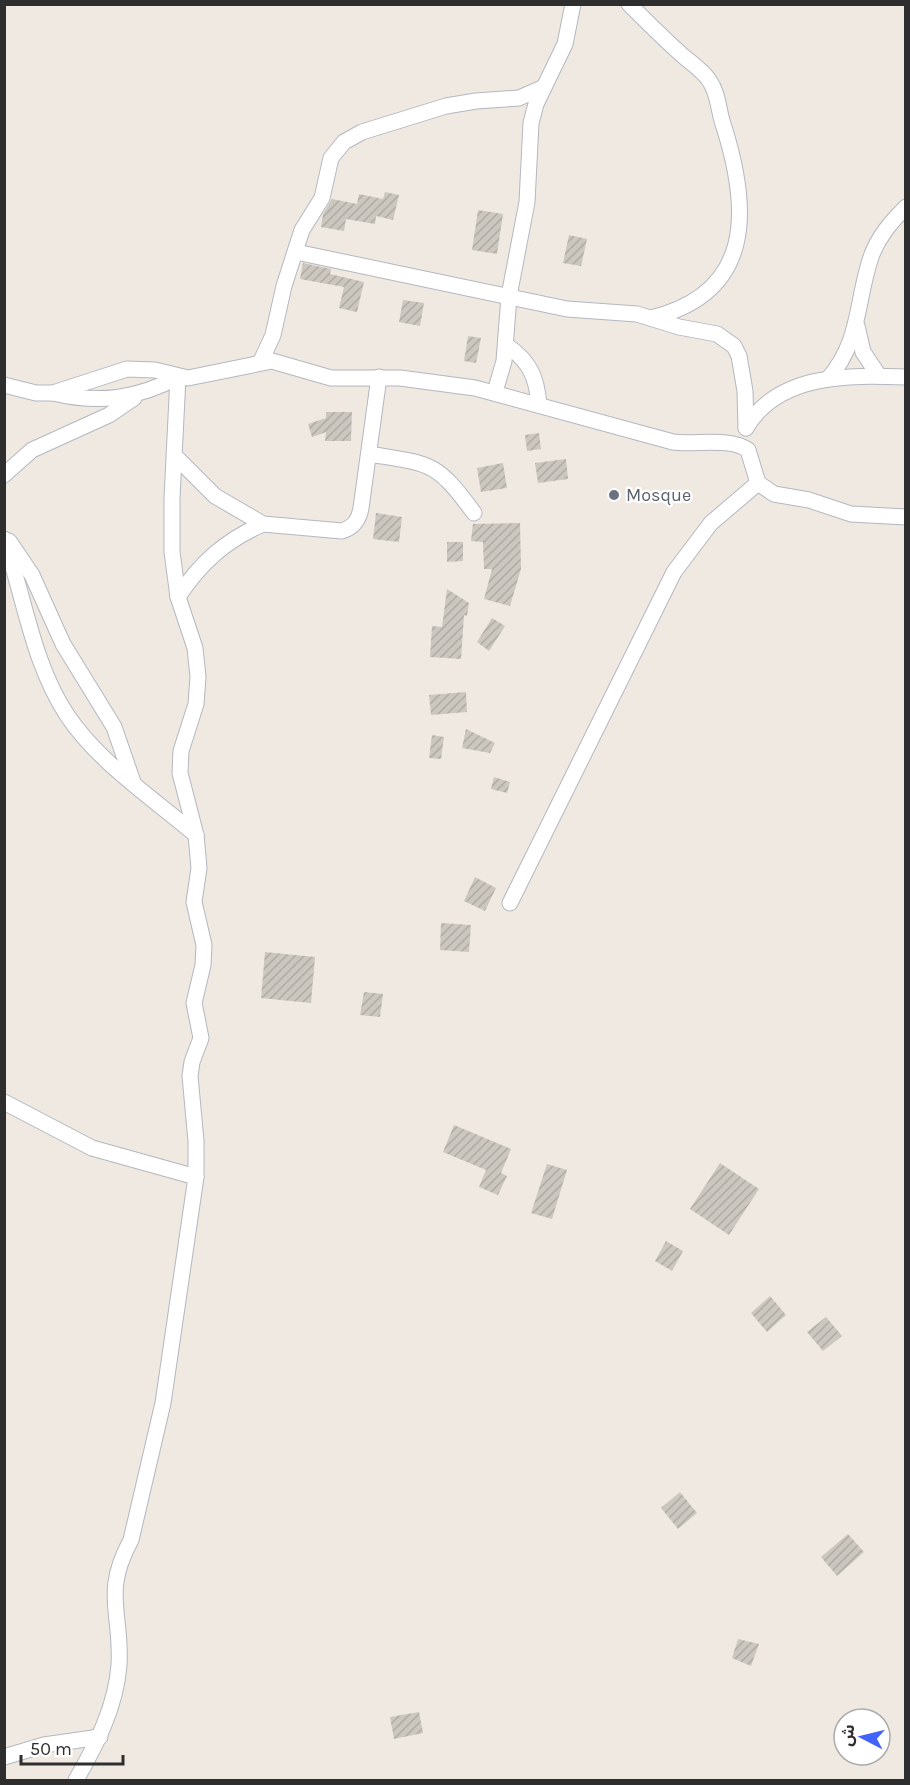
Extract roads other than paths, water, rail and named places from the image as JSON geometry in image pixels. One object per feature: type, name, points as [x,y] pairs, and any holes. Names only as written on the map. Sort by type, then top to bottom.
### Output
[{"type":"street","points":[[495,392],[506,345],[509,296],[527,202],[531,123],[544,87],[565,44],[573,4]]},
{"type":"street","points":[[629,4],[701,71],[715,90],[732,152],[741,212],[739,234],[733,255],[722,274],[695,300],[666,314],[651,318]]},
{"type":"street","points":[[261,361],[273,334],[284,286],[302,230],[322,198],[331,158],[337,149],[352,136],[454,105],[519,98],[544,87]]},
{"type":"street","points":[[828,379],[846,353],[856,323],[871,256],[880,237],[906,207]]},
{"type":"street","points":[[296,252],[567,309],[623,312],[679,327],[717,334],[734,346],[743,373],[746,428],[742,445]]},
{"type":"street","points":[[856,323],[863,352],[879,376]]},
{"type":"street","points":[[506,345],[521,355],[532,369],[538,387],[539,405]]},
{"type":"street","points":[[53,393],[127,369],[155,370],[178,377],[199,378],[261,361],[282,363],[305,372],[331,378],[379,377],[425,380],[495,392],[673,442],[742,445],[751,456],[758,483],[774,494],[809,500],[833,510],[869,516],[906,517]]},
{"type":"street","points":[[4,475],[32,450],[109,415],[139,394],[178,377]]},
{"type":"street","points":[[76,1780],[100,1737],[116,1686],[119,1668],[114,1583],[123,1553],[131,1540],[163,1403],[196,1177],[196,1141],[190,1076],[192,1062],[201,1038],[194,1003],[203,965],[204,945],[194,902],[199,868],[196,835],[181,785],[180,761],[196,704],[197,662],[178,597],[171,534],[178,377]]},
{"type":"street","points":[[176,457],[215,496],[263,524],[342,531],[349,528],[360,516],[379,377]]},
{"type":"street","points":[[746,428],[755,413],[768,400],[798,387],[828,379],[906,377]]},
{"type":"street","points":[[4,385],[36,393],[53,393],[96,400],[139,394]]},
{"type":"street","points":[[369,454],[432,467],[449,480],[474,513]]},
{"type":"street","points":[[510,903],[674,572],[711,523],[758,483]]},
{"type":"street","points":[[178,597],[214,553],[263,524]]},
{"type":"street","points":[[4,538],[33,640],[56,697],[89,744],[196,835]]},
{"type":"street","points":[[4,538],[24,560],[58,636],[105,710],[122,745],[134,782]]},
{"type":"street","points":[[4,1102],[92,1148],[196,1177]]},
{"type":"street","points":[[4,1757],[44,1745],[100,1737]]},
{"type":"place","name":"Mosque","points":[[614,495]]}]
